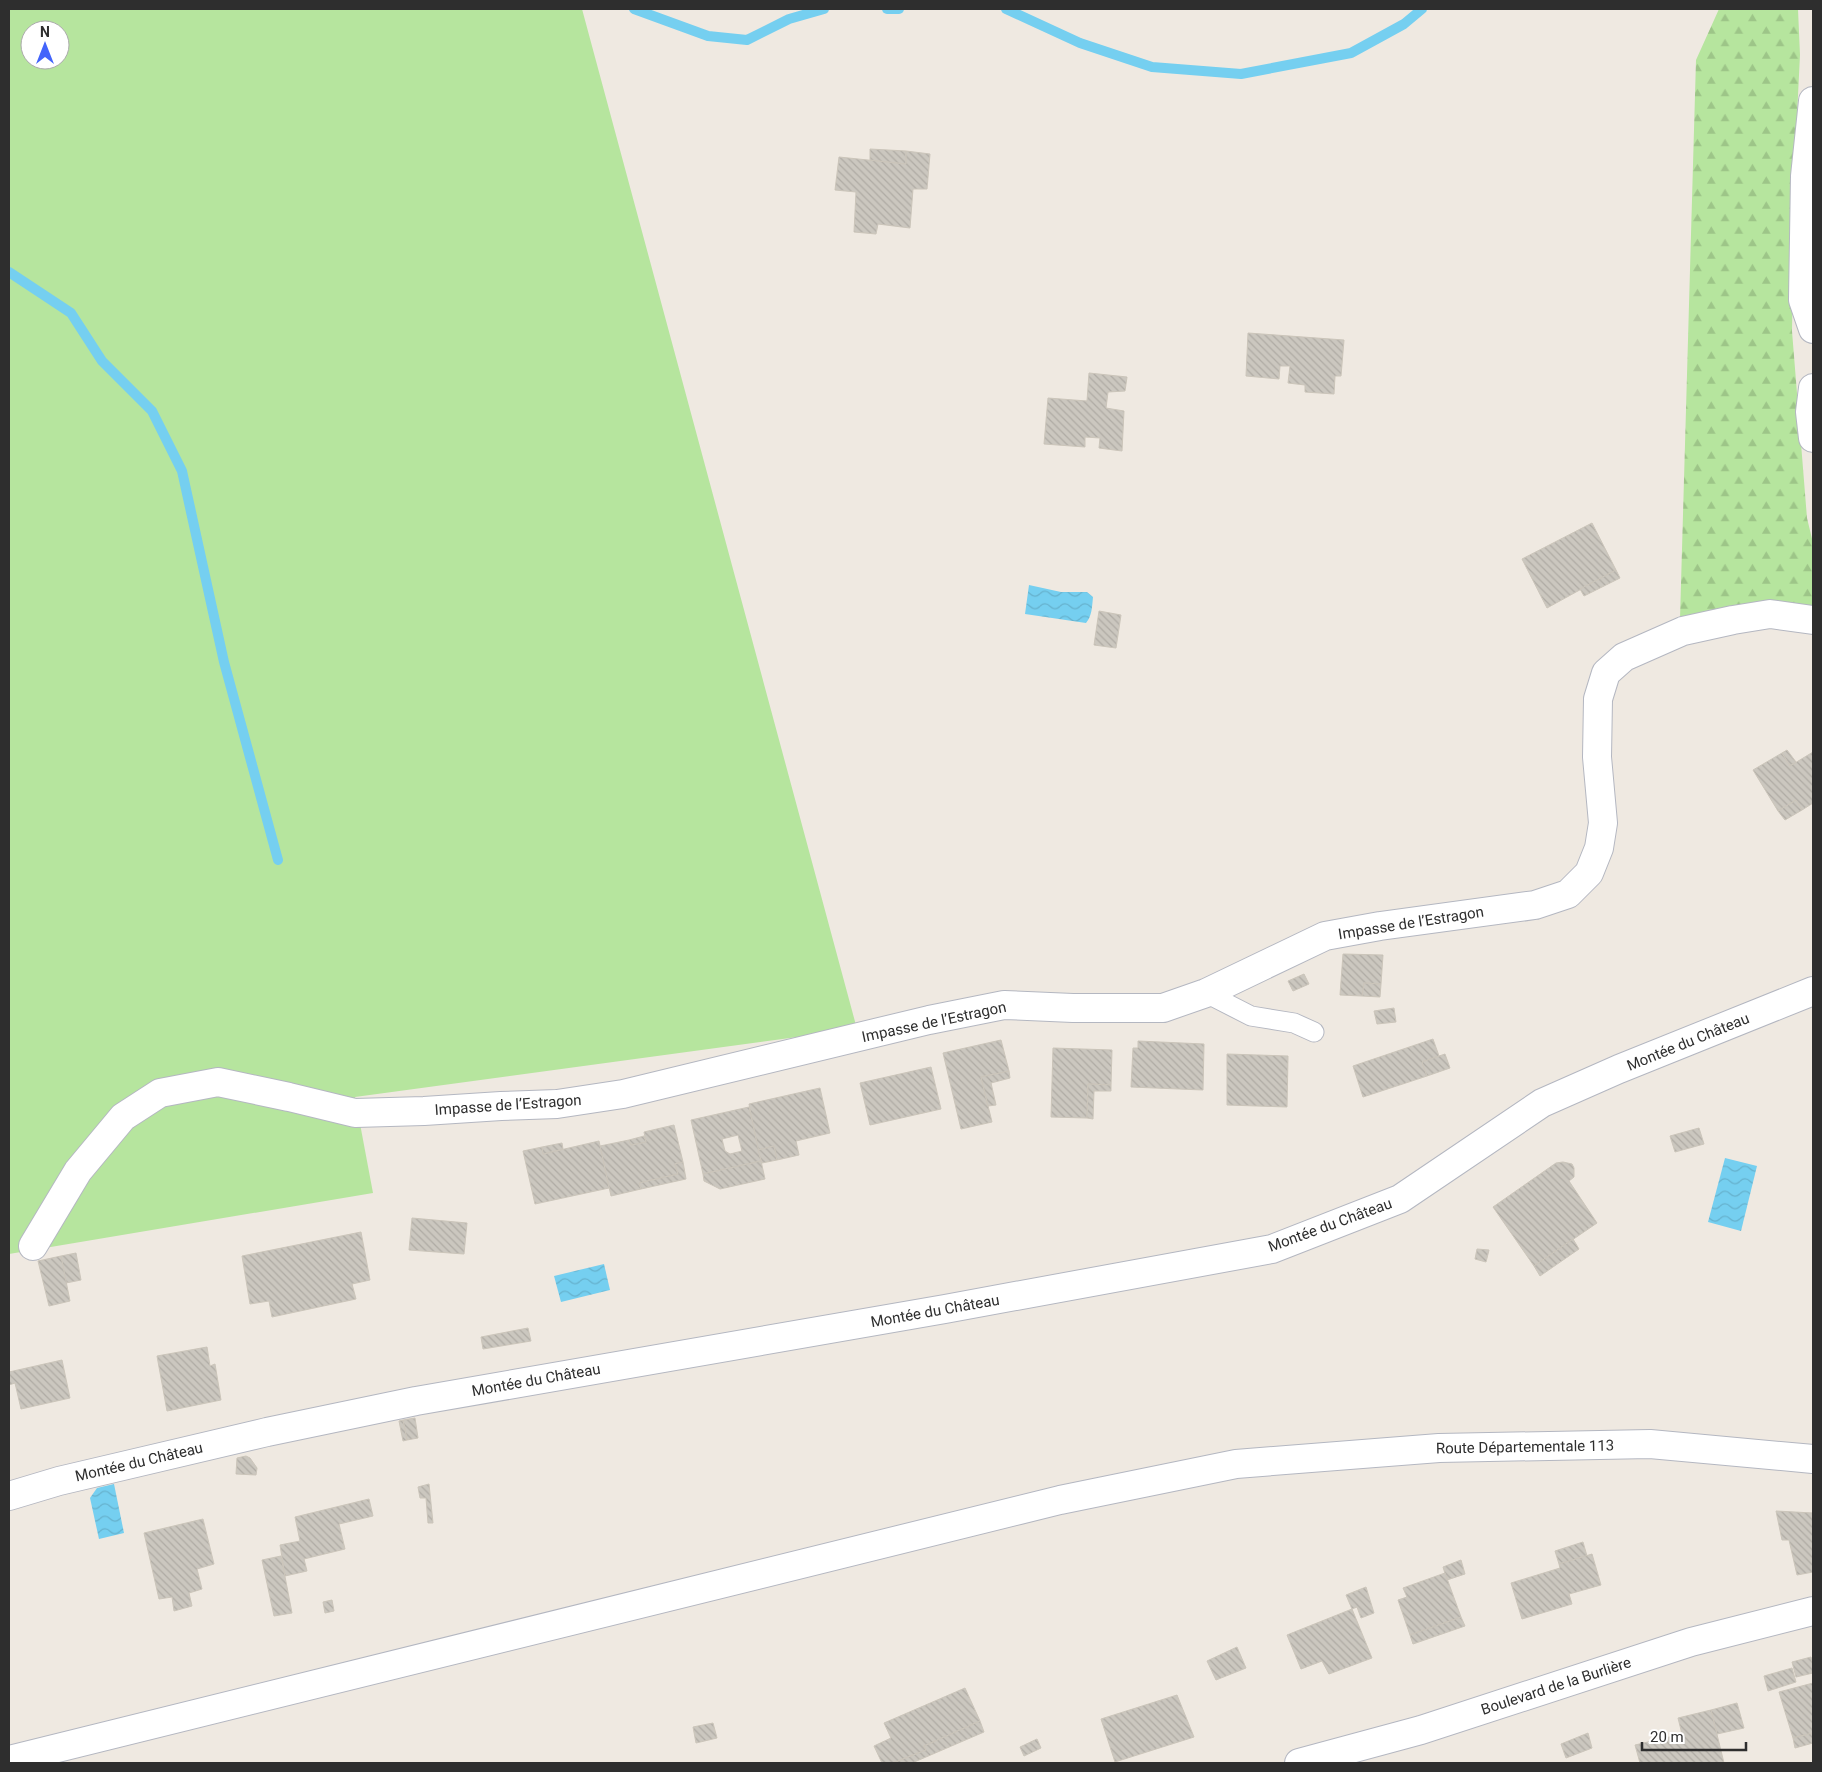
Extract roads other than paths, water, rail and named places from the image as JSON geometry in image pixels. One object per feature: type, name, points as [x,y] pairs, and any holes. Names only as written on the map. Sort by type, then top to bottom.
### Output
[{"type":"street","points":[[1813,100],[1805,176],[1803,300],[1813,330]]},
{"type":"street","points":[[1813,388],[1810,412],[1813,438]]},
{"type":"street","name":"Impasse de l’Estragon","points":[[33,1246],[78,1171],[123,1117],[160,1093],[218,1082],[289,1096],[355,1113],[424,1112],[557,1104],[622,1094],[929,1020],[1004,1006],[1163,1008],[1206,993],[1325,936],[1380,926],[1534,905],[1568,894],[1589,873],[1599,848],[1603,823],[1597,757],[1598,700],[1606,673],[1624,657],[1683,632],[1733,620],[1770,614],[1813,620]]},
{"type":"street","name":"Montée du Château","points":[[9,1496],[59,1481],[267,1432],[416,1401],[935,1311],[1272,1249],[1400,1199],[1542,1103],[1619,1069],[1813,991]]},
{"type":"street","name":"Route Départementale 113","points":[[9,1760],[1060,1500],[1236,1464],[1439,1448],[1650,1444],[1813,1459]]},
{"type":"street","name":"Boulevard de la Burlière","points":[[1299,1763],[1421,1730],[1691,1642],[1813,1611]]},
{"type":"lane","points":[[1206,993],[1251,1016],[1294,1023],[1314,1032]]},
{"type":"water","points":[[1029,585],[1061,592],[1087,592],[1093,597],[1088,620],[1086,623],[1025,614]]},
{"type":"water","points":[[1725,1158],[1757,1166],[1741,1231],[1708,1222]]},
{"type":"water","points":[[604,1264],[610,1290],[561,1302],[554,1276]]},
{"type":"water","points":[[114,1484],[124,1533],[99,1539],[90,1498],[97,1488]]},
{"type":"waterway","points":[[634,9],[708,36],[747,40],[789,19],[824,9]]},
{"type":"waterway","points":[[887,9],[899,9]]},
{"type":"waterway","points":[[1006,9],[1080,43],[1152,67],[1241,74],[1351,53],[1404,24],[1422,9]]},
{"type":"waterway","points":[[9,272],[71,313],[102,361],[152,411],[182,471],[224,662],[278,860]]}]
